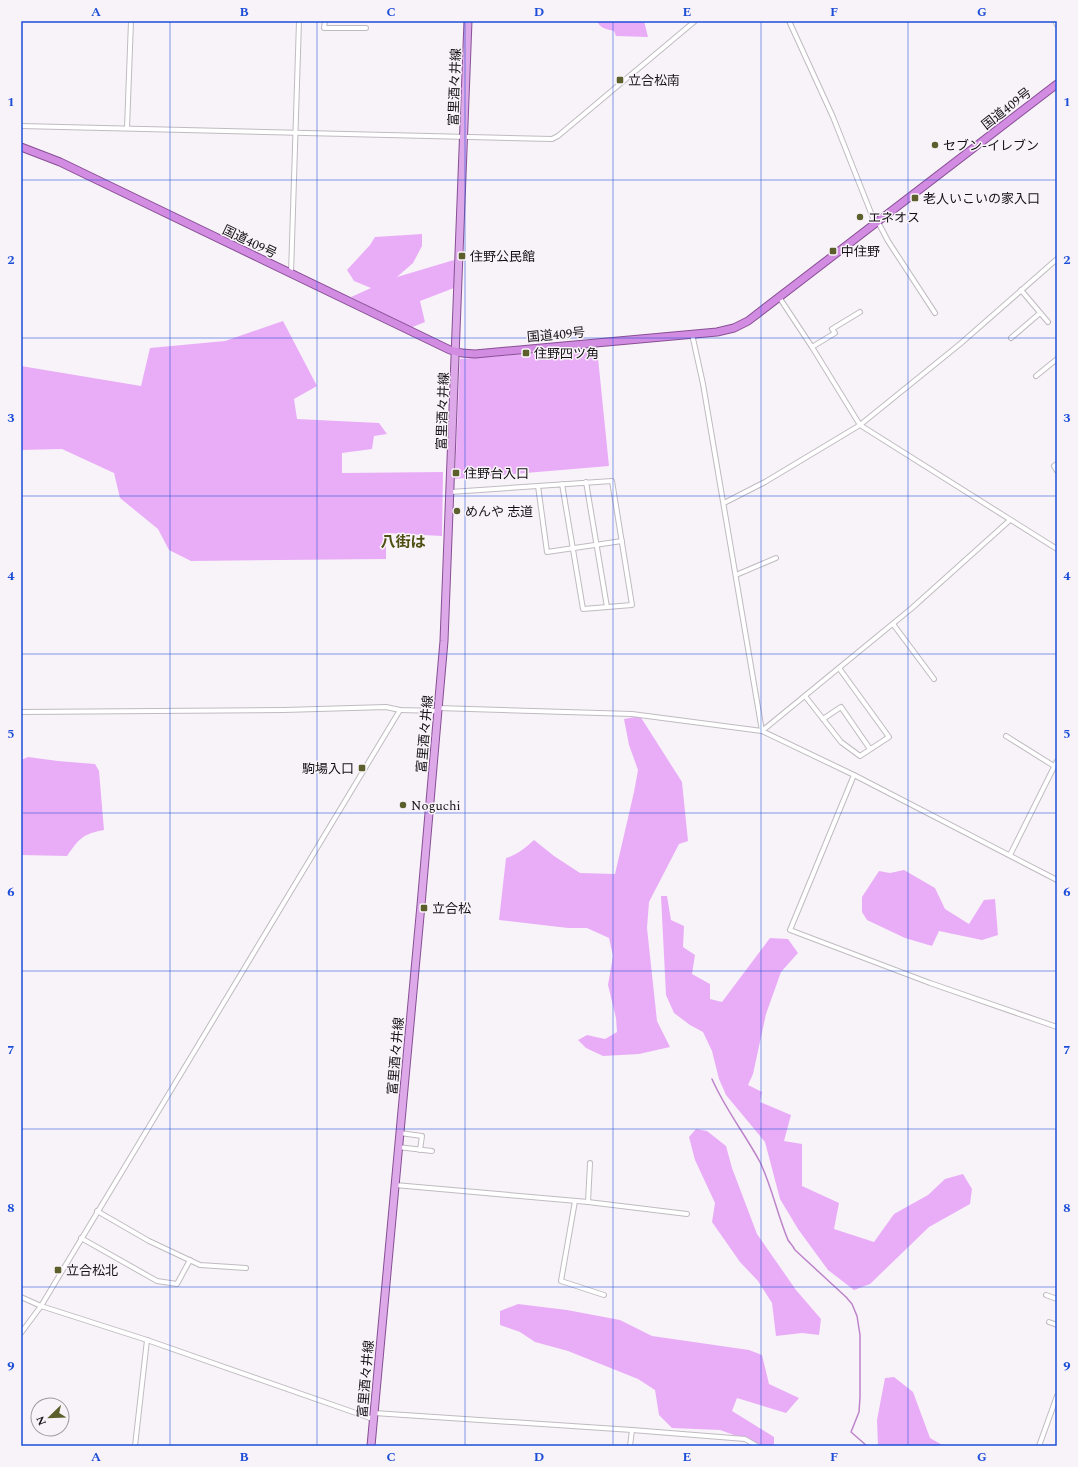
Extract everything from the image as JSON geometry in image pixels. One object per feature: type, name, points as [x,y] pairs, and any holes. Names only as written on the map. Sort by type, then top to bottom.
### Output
[{"type":"highway","name":"国道409号","points":[[21,147],[60,162],[456,352],[475,354],[717,332],[734,328],[748,320],[877,223],[1057,84]]},
{"type":"main road","name":"富里酒々井線","points":[[371,1446],[444,641],[468,21]]},
{"type":"street","points":[[127,128],[131,21]]},
{"type":"street","points":[[291,274],[299,21]]},
{"type":"street","points":[[324,21],[324,28],[366,28]]},
{"type":"street","points":[[21,126],[552,139],[558,136],[695,21]]},
{"type":"street","points":[[789,21],[833,117],[877,223],[935,313]]},
{"type":"street","points":[[1055,21],[1057,25]]},
{"type":"street","points":[[724,503],[765,482],[860,425],[960,344],[1057,259]]},
{"type":"street","points":[[1021,290],[1048,322]]},
{"type":"street","points":[[779,297],[860,425],[1057,549]]},
{"type":"street","points":[[812,347],[834,333],[832,329],[860,312]]},
{"type":"street","points":[[1011,338],[1040,313]]},
{"type":"street","points":[[692,334],[703,384],[724,503],[762,731]]},
{"type":"street","points":[[1036,376],[1057,359]]},
{"type":"street","points":[[1057,464],[1054,466],[1057,470]]},
{"type":"street","points":[[450,492],[612,480],[632,605],[582,609],[562,484]]},
{"type":"street","points":[[586,482],[607,607]]},
{"type":"street","points":[[538,486],[547,552],[622,541]]},
{"type":"street","points":[[762,731],[893,624],[1010,520]]},
{"type":"street","points":[[736,575],[776,558]]},
{"type":"street","points":[[893,624],[934,679]]},
{"type":"street","points":[[805,696],[841,742],[860,756],[889,737],[839,668]]},
{"type":"street","points":[[21,712],[284,710],[386,707],[400,710],[632,714],[762,731],[854,775],[1057,880]]},
{"type":"street","points":[[823,720],[841,707],[870,749]]},
{"type":"street","points":[[21,1333],[41,1306],[400,710]]},
{"type":"street","points":[[1006,736],[1054,766]]},
{"type":"street","points":[[1010,856],[1057,761]]},
{"type":"street","points":[[854,775],[790,930],[930,983],[1057,1028]]},
{"type":"street","points":[[400,1133],[422,1136],[420,1150]]},
{"type":"street","points":[[398,1147],[432,1151]]},
{"type":"street","points":[[588,1202],[590,1163]]},
{"type":"street","points":[[395,1185],[575,1200],[686,1214]]},
{"type":"street","points":[[575,1200],[561,1281],[604,1296]]},
{"type":"street","points":[[97,1211],[149,1241],[200,1265],[246,1268]]},
{"type":"street","points":[[81,1238],[157,1281],[177,1284],[190,1260]]},
{"type":"street","points":[[1046,1295],[1057,1299]]},
{"type":"street","points":[[21,1298],[41,1306],[374,1416],[632,1430],[745,1439],[757,1446]]},
{"type":"street","points":[[1049,1322],[1057,1325]]},
{"type":"street","points":[[135,1446],[147,1340]]},
{"type":"street","points":[[1039,1446],[1057,1396]]},
{"type":"street","points":[[630,1446],[632,1430]]},
{"type":"shaded area","points":[[597,21],[644,21],[648,37],[616,36],[614,31],[602,27]]},
{"type":"shaded area","points":[[422,234],[422,246],[413,263],[397,277],[454,260],[454,288],[420,301],[425,322],[410,328],[351,297],[371,288],[354,281],[347,270],[370,245],[375,237]]},
{"type":"shaded area","points":[[283,321],[317,386],[294,399],[297,419],[379,423],[387,434],[374,436],[372,449],[342,453],[342,473],[443,472],[442,536],[386,533],[386,559],[191,561],[169,550],[158,529],[120,498],[114,473],[62,449],[21,450],[21,366],[141,386],[150,348],[225,341]]},
{"type":"shaded area","points":[[597,348],[609,466],[455,479],[460,359]]},
{"type":"shaded area","points":[[640,716],[682,782],[688,841],[679,844],[649,902],[647,928],[657,1021],[670,1047],[639,1054],[603,1056],[586,1048],[578,1040],[587,1035],[605,1039],[617,1032],[616,1018],[608,985],[613,956],[609,938],[587,928],[568,928],[499,920],[506,858],[517,853],[534,840],[554,856],[580,873],[615,874],[638,770],[629,745],[624,719]]},
{"type":"shaded area","points":[[28,757],[95,764],[99,771],[104,830],[91,833],[82,838],[67,856],[21,855],[21,760]]},
{"type":"shaded area","points":[[904,870],[935,888],[945,909],[969,924],[984,900],[995,899],[998,935],[982,940],[939,931],[932,946],[905,938],[867,920],[862,912],[862,897],[879,871],[890,873]]},
{"type":"shaded area","points":[[661,896],[667,896],[671,920],[684,926],[683,947],[695,955],[692,974],[710,984],[710,999],[722,1002],[770,938],[788,939],[798,953],[781,972],[766,1014],[753,1074],[748,1085],[762,1092],[760,1102],[791,1115],[784,1141],[802,1144],[802,1186],[839,1203],[834,1229],[874,1242],[894,1214],[928,1195],[945,1179],[963,1174],[972,1189],[970,1204],[929,1227],[870,1284],[854,1290],[828,1270],[798,1229],[780,1199],[765,1142],[726,1095],[719,1079],[712,1051],[703,1032],[690,1025],[674,1013],[666,995]]},
{"type":"shaded area","points":[[696,1129],[707,1131],[726,1146],[732,1168],[757,1234],[796,1290],[821,1319],[819,1335],[802,1333],[776,1336],[772,1303],[758,1281],[740,1262],[712,1222],[715,1203],[695,1160],[689,1137]]},
{"type":"shaded area","points":[[518,1304],[567,1310],[620,1320],[652,1336],[749,1350],[762,1355],[769,1384],[799,1398],[786,1413],[737,1398],[732,1411],[774,1437],[774,1446],[765,1446],[720,1430],[672,1428],[659,1415],[655,1390],[638,1379],[568,1351],[535,1342],[520,1332],[500,1325],[500,1311]]},
{"type":"shaded area","points":[[894,1377],[913,1392],[930,1438],[944,1446],[878,1446],[877,1420],[885,1378]]},
{"type":"waterway","points":[[712,1079],[723,1101],[760,1162],[788,1240],[795,1250],[852,1304],[857,1316],[860,1335],[860,1397],[859,1412],[851,1432],[867,1446]]},
{"type":"place","name":"立合松南","points":[[620,80]]},
{"type":"place","name":"セブン-イレブン","points":[[935,145]]},
{"type":"place","name":"老人いこいの家入口","points":[[915,198]]},
{"type":"place","name":"エネオス","points":[[860,217]]},
{"type":"place","name":"中住野","points":[[833,251]]},
{"type":"place","name":"住野公民館","points":[[462,256]]},
{"type":"place","name":"住野四ツ角","points":[[526,353]]},
{"type":"place","name":"住野台入口","points":[[456,473]]},
{"type":"place","name":"めんや 志道","points":[[457,511]]},
{"type":"place","name":"駒場入口","points":[[362,768]]},
{"type":"place","name":"Noguchi","points":[[403,805]]},
{"type":"place","name":"立合松","points":[[424,908]]},
{"type":"place","name":"立合松北","points":[[58,1270]]},
{"type":"district","name":"八街は","points":[[403,542]]}]
